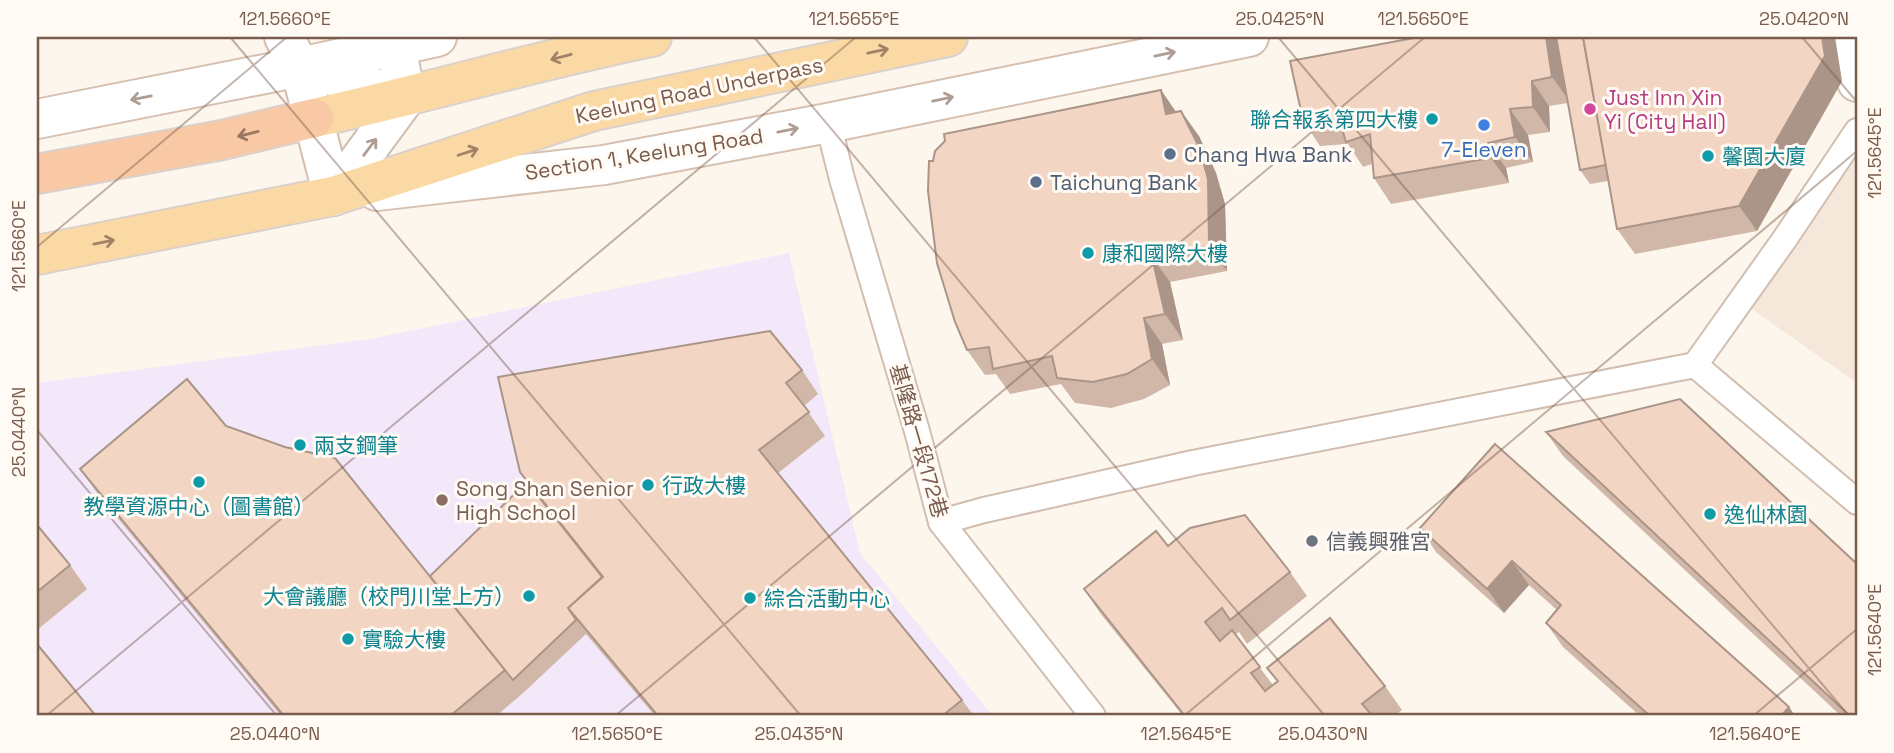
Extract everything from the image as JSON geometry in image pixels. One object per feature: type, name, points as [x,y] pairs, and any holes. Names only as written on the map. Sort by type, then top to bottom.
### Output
[{"type":"highway","points":[[37,174],[222,140],[314,118]]},
{"type":"main road","points":[[37,119],[292,52],[437,37]]},
{"type":"main road","points":[[314,118],[582,51],[652,37]]},
{"type":"main road","name":"Keelung Road Underpass","points":[[333,196],[594,111],[948,37]]},
{"type":"main road","name":"Section 1, Keelung Road","points":[[37,255],[333,196],[604,165],[828,123],[1249,37]]},
{"type":"main road","points":[[1847,37],[1857,82]]},
{"type":"main road","points":[[333,196],[406,97],[393,41]]},
{"type":"main road","points":[[292,52],[406,97]]},
{"type":"main road","points":[[292,52],[314,118],[333,196]]},
{"type":"lane","name":"基隆路一段172巷","points":[[828,123],[941,522],[1093,716]]},
{"type":"lane","points":[[941,522],[1193,463],[1695,365],[1857,131]]},
{"type":"lane","points":[[1695,365],[1857,502]]},
{"type":"shaded area","points":[[1857,141],[1857,383],[1746,305]]},
{"type":"shaded area","name":"Song Shan Senior High School","points":[[789,253],[860,553],[993,716],[37,716],[37,383],[369,339]]},
{"type":"building","name":"聯合報系第四大樓","points":[[1419,37],[1546,37],[1552,77],[1532,81],[1533,107],[1510,109],[1515,137],[1488,143],[1491,158],[1374,178],[1370,134],[1346,142],[1339,119],[1303,120],[1290,61]]},
{"type":"building","name":"Just Inn Xin Yi (City Hall)","points":[[1556,37],[1583,37],[1606,165],[1580,170]]},
{"type":"building","name":"馨園大廈","points":[[1583,37],[1822,37],[1825,56],[1739,206],[1617,229]]},
{"type":"building","name":"康和國際大樓","points":[[1161,90],[1166,114],[1181,111],[1199,147],[1208,179],[1209,246],[1152,257],[1165,314],[1144,318],[1152,359],[1127,374],[1093,382],[1057,378],[1052,356],[993,369],[989,347],[967,350],[955,322],[937,263],[928,191],[929,161],[933,161],[935,151],[945,141],[944,134]]},
{"type":"building","points":[[770,331],[802,370],[786,383],[809,412],[759,450],[962,700],[942,716],[658,716],[568,608],[603,577],[520,472],[498,377]]},
{"type":"building","name":"實驗大樓","points":[[187,379],[226,426],[285,447],[335,458],[505,670],[450,716],[284,716],[80,469]]},
{"type":"building","name":"逸仙林園","points":[[1680,399],[1857,564],[1857,716],[1850,716],[1546,432]]},
{"type":"building","points":[[1495,444],[1789,707],[1781,716],[1650,716],[1546,623],[1561,605],[1512,561],[1487,589],[1420,528]]},
{"type":"building","name":"大會議廳（校門川堂上方）","points":[[527,482],[602,577],[568,608],[576,620],[513,680],[430,576]]},
{"type":"building","points":[[1245,515],[1290,572],[1230,620],[1222,608],[1205,622],[1220,641],[1232,630],[1260,667],[1251,673],[1265,691],[1278,681],[1267,668],[1330,618],[1385,686],[1362,704],[1370,713],[1366,716],[1185,716],[1084,589],[1156,531],[1168,546],[1190,528]]},
{"type":"building","points":[[37,525],[70,565],[37,592]]},
{"type":"building","points":[[37,644],[96,716],[37,716]]},
{"type":"place","name":"Just Inn Xin Yi (City Hall)","points":[[1590,109]]},
{"type":"place","name":"聯合報系第四大樓","points":[[1432,119]]},
{"type":"place","name":"7-Eleven","points":[[1484,125]]},
{"type":"place","name":"Chang Hwa Bank","points":[[1170,154]]},
{"type":"place","name":"馨園大廈","points":[[1708,156]]},
{"type":"place","name":"Taichung Bank","points":[[1036,182]]},
{"type":"place","name":"康和國際大樓","points":[[1088,253]]},
{"type":"place","name":"兩支鋼筆","points":[[300,445]]},
{"type":"place","name":"教學資源中心（圖書館）","points":[[199,482]]},
{"type":"place","name":"行政大樓","points":[[648,485]]},
{"type":"place","name":"Song Shan Senior High School","points":[[442,500]]},
{"type":"place","name":"逸仙林園","points":[[1710,514]]},
{"type":"place","name":"信義興雅宮","points":[[1312,541]]},
{"type":"place","name":"大會議廳（校門川堂上方）","points":[[529,596]]},
{"type":"place","name":"綜合活動中心","points":[[750,598]]},
{"type":"place","name":"實驗大樓","points":[[348,639]]}]
